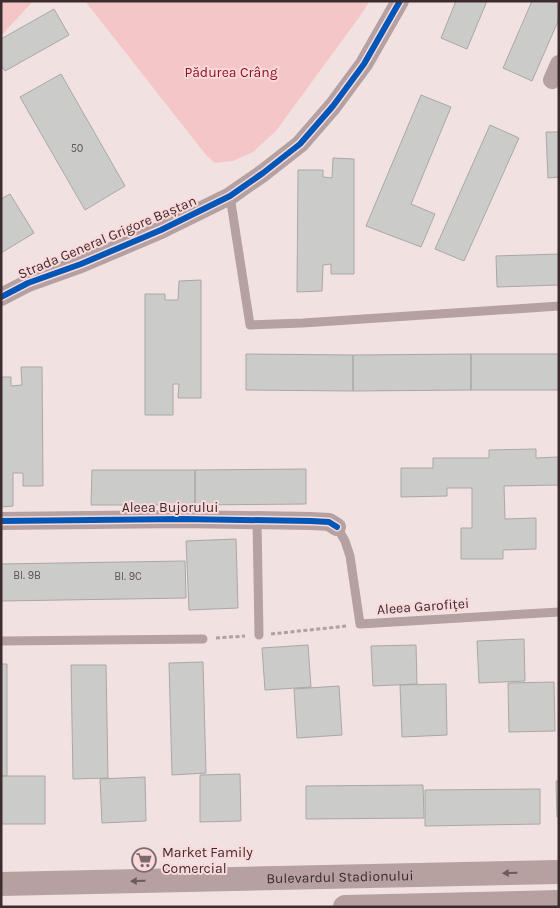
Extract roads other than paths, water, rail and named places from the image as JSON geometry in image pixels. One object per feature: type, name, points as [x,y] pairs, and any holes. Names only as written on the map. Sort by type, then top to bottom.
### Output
[{"type":"main road","name":"Bulevardul Stadionului","points":[[1,884],[559,872]]},
{"type":"main road","points":[[345,907],[559,902]]},
{"type":"street","name":"Strada General Grigore Baștan","points":[[1,297],[28,283],[81,264],[161,230],[230,196],[263,174],[300,144],[333,106],[364,64],[400,1]]},
{"type":"street","name":"Aleea Bujorului","points":[[1,521],[257,520],[329,522],[337,527]]},
{"type":"lane","points":[[230,196],[250,325],[559,306]]},
{"type":"lane","points":[[257,520],[259,635]]},
{"type":"lane","name":"Aleea Garofiței","points":[[337,527],[345,541],[350,556],[360,624],[559,612]]},
{"type":"lane","points":[[1,641],[203,639]]},
{"type":"place","name":"Market Family Comercial","points":[[144,860]]},
{"type":"park label","name":"Pădurea Crâng","points":[[231,72]]}]
